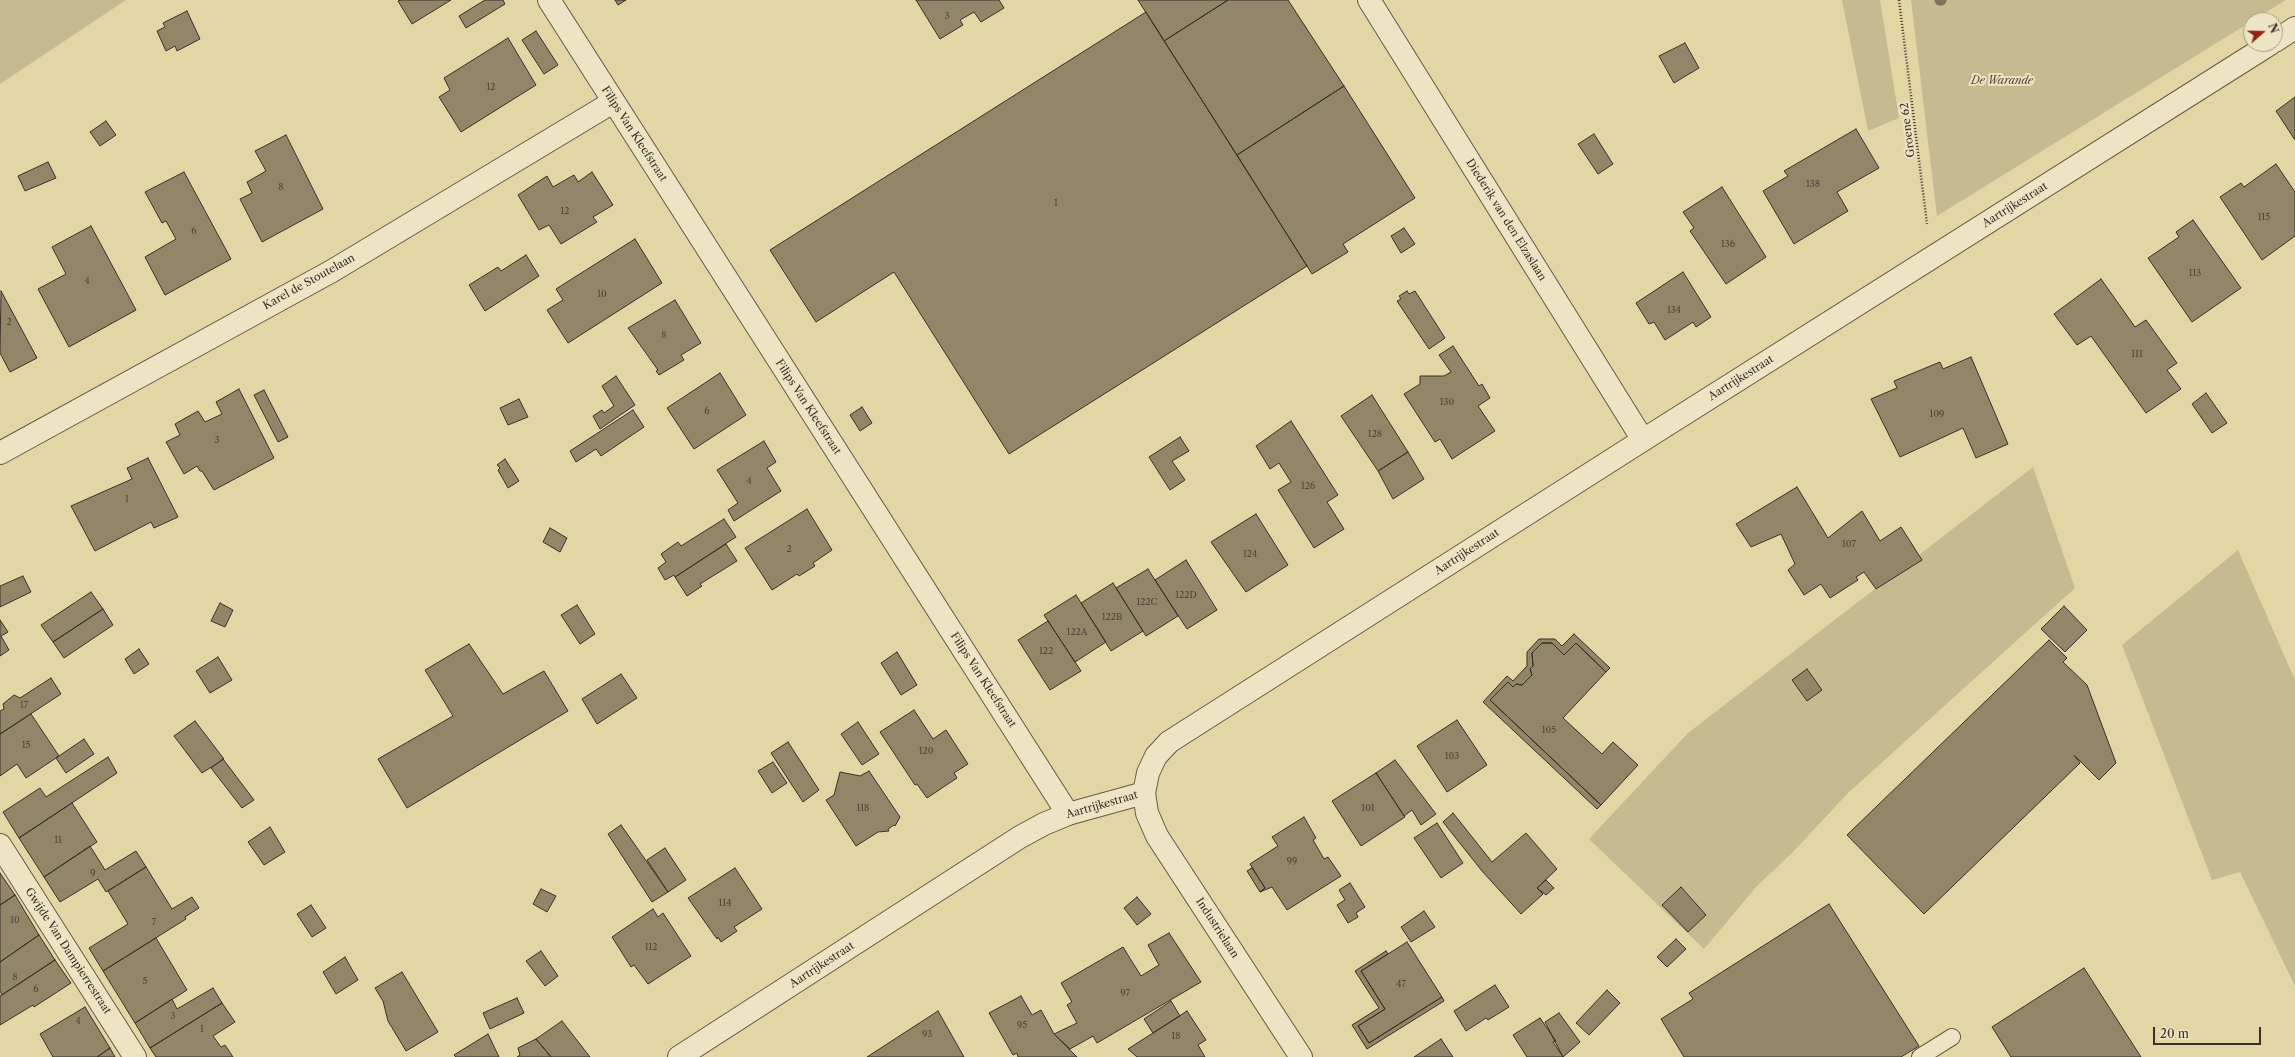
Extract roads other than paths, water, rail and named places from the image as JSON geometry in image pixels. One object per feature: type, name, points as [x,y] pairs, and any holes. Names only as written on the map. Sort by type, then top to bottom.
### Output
[{"type":"street","name":"Filips Van Kleefstraat","points":[[549,0],[1068,814]]},
{"type":"street","name":"Diederik van den Elzaslaan","points":[[1369,0],[1643,440]]},
{"type":"street","points":[[2283,36],[2295,28]]},
{"type":"street","name":"Aartrijkestraat","points":[[679,1057],[1020,837],[1044,824],[1068,814],[1144,793],[1148,773],[1156,756],[1169,742],[1643,440],[2257,52]]},
{"type":"street","name":"Karel de Stoutelaan","points":[[0,454],[332,271],[613,102]]},
{"type":"street","name":"Industrielaan","points":[[1144,793],[1148,813],[1158,836],[1301,1057]]},
{"type":"street","name":"Gwijde Van Dampierrestraat","points":[[0,845],[135,1057]]},
{"type":"lane","points":[[1920,1057],[1952,1037]]},
{"type":"park label","name":"De Warande","points":[[2002,81]]}]
